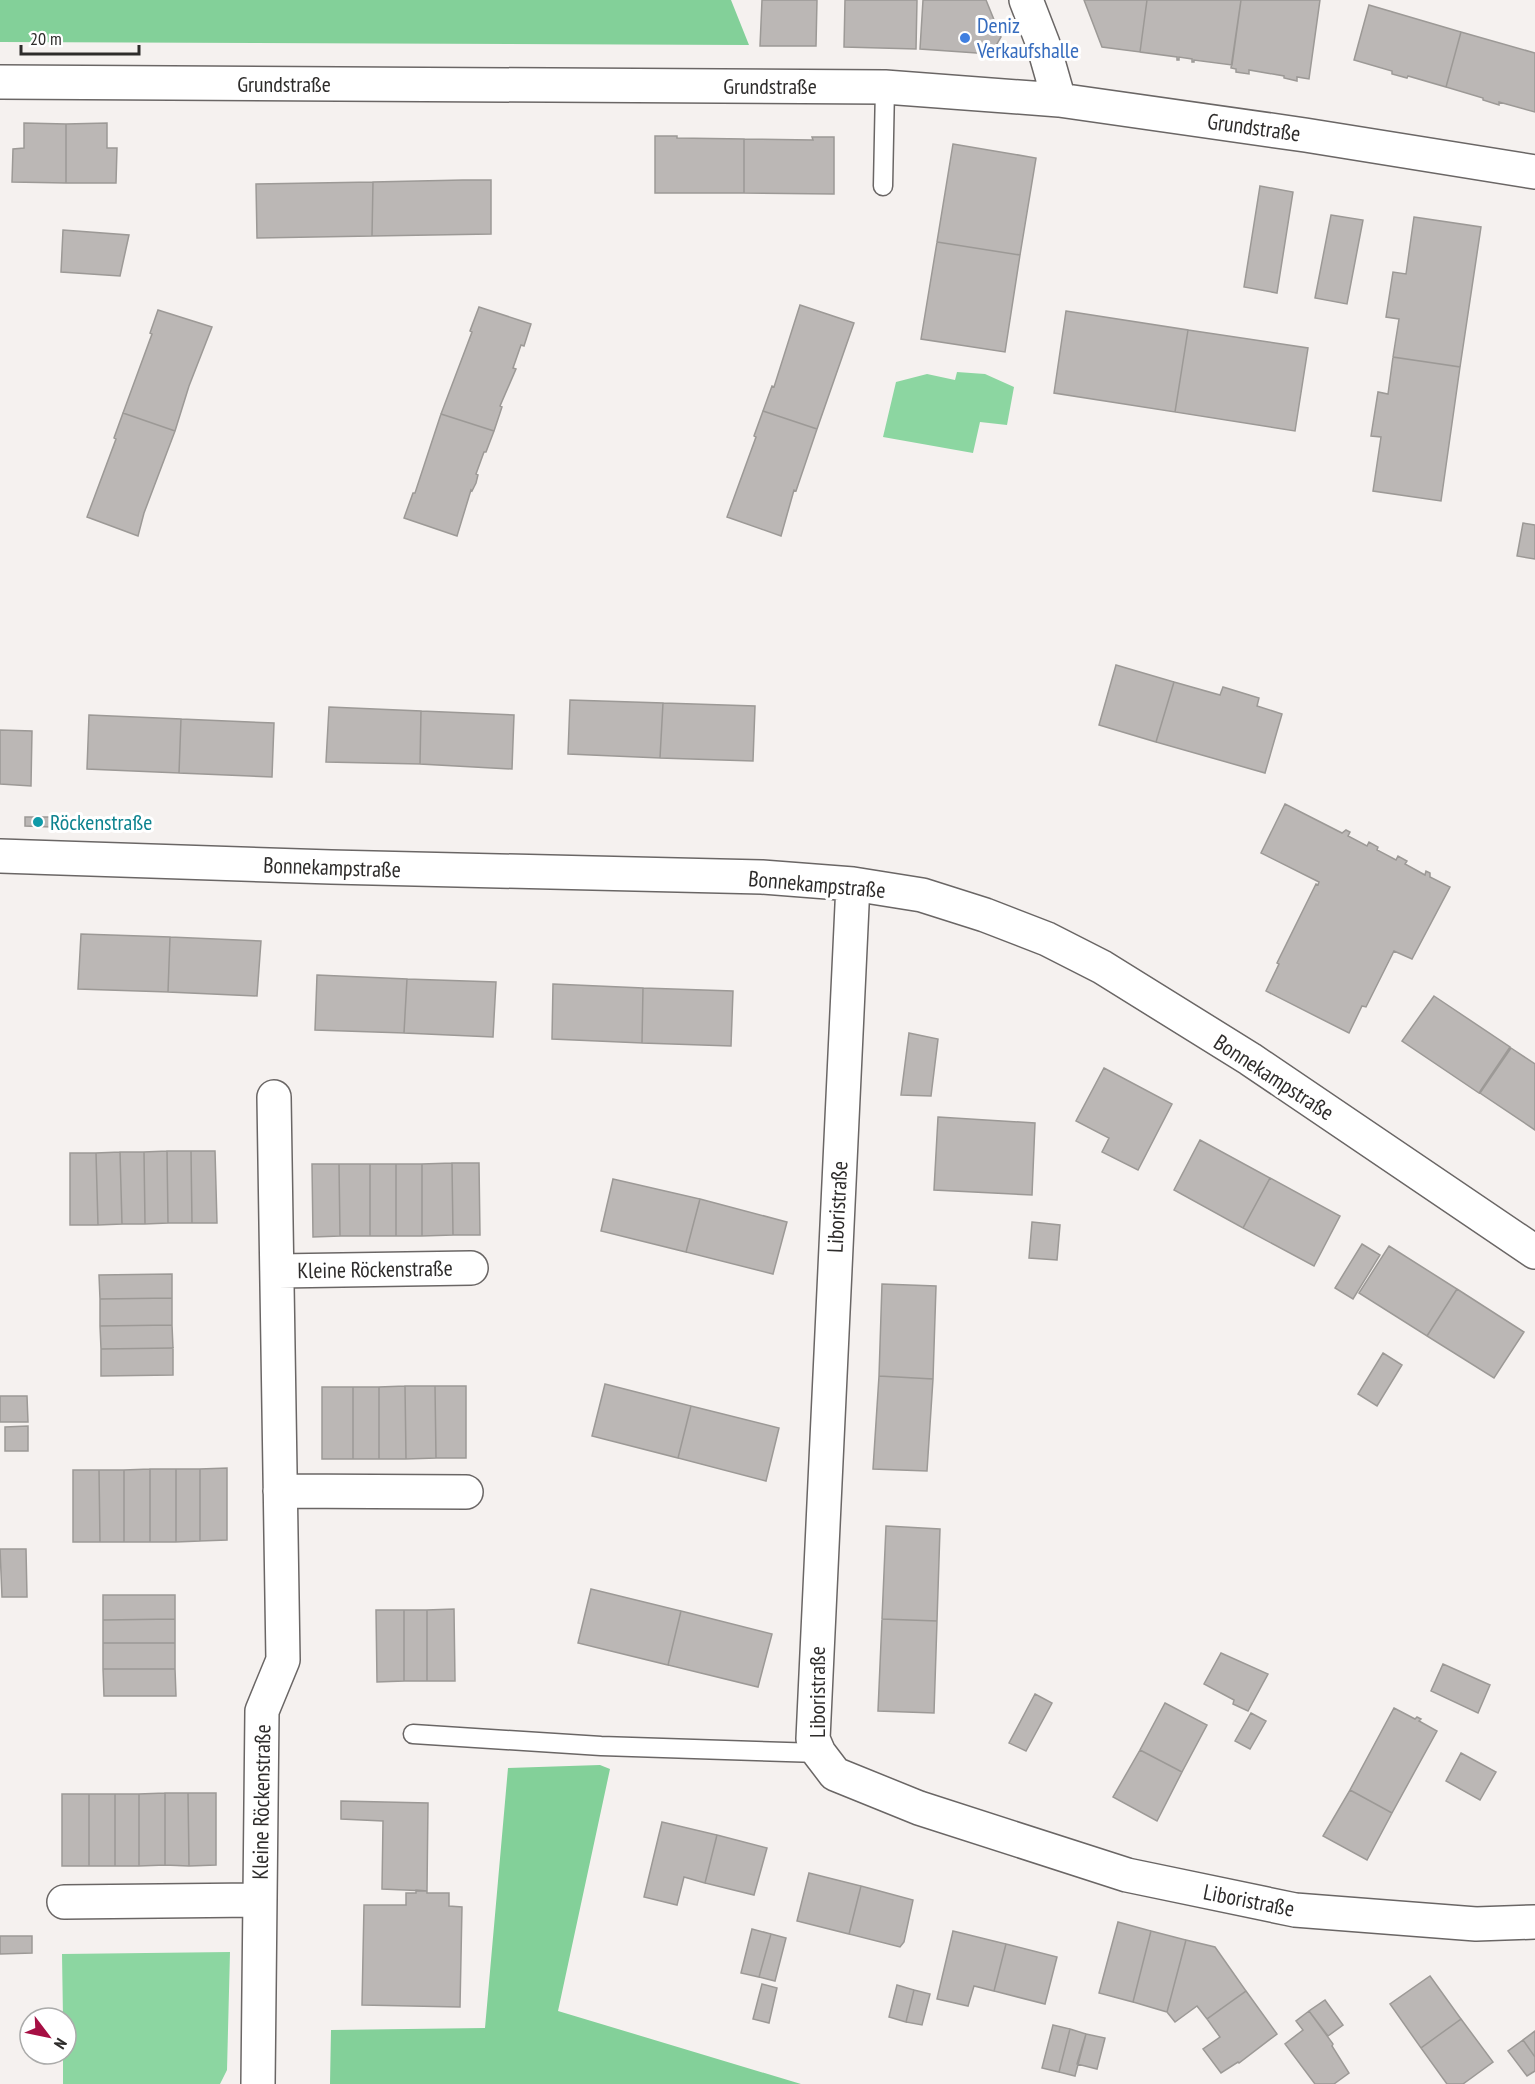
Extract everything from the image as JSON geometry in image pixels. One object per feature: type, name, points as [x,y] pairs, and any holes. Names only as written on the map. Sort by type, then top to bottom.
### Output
[{"type":"street","points":[[1026,0],[1043,44],[1059,100]]},
{"type":"street","name":"Grundstraße","points":[[0,82],[885,87],[1059,100],[1305,135],[1535,172]]},
{"type":"street","name":"Bonnekampstraße","points":[[0,856],[331,867],[762,877],[853,884],[922,895],[985,915],[1047,939],[1102,967],[1250,1059],[1535,1252]]},
{"type":"street","name":"Liboristraße","points":[[853,884],[813,1739],[819,1753],[835,1774],[919,1808],[1127,1875],[1295,1910],[1476,1924],[1535,1922]]},
{"type":"street","name":"Kleine Röckenstraße","points":[[258,2084],[262,1711],[283,1660],[274,1097]]},
{"type":"street","name":"Kleine Röckenstraße","points":[[278,1271],[471,1268]]},
{"type":"street","points":[[280,1491],[466,1492]]},
{"type":"street","name":"Kleine Röckenstraße","points":[[64,1902],[260,1900]]},
{"type":"lane","points":[[884,186],[885,87]]},
{"type":"lane","points":[[412,1734],[609,1747],[819,1753]]},
{"type":"green space","points":[[0,0],[731,0],[749,45],[0,42]]},
{"type":"green space","points":[[957,372],[985,374],[1014,387],[1007,425],[980,422],[973,453],[883,437],[896,382],[927,374],[955,380]]},
{"type":"green space","points":[[600,1765],[610,1769],[558,2011],[801,2084],[330,2084],[331,2030],[485,2028],[508,1768]]},
{"type":"green space","points":[[230,1952],[227,2070],[220,2084],[63,2084],[63,2066],[78,2066],[78,2006],[63,2006],[62,1954]]},
{"type":"building","points":[[762,0],[817,0],[816,46],[760,46]]},
{"type":"building","points":[[845,0],[917,0],[916,49],[844,47]]},
{"type":"building","points":[[923,0],[986,0],[1001,37],[991,54],[920,49]]},
{"type":"building","points":[[1084,0],[1147,0],[1140,52],[1102,47]]},
{"type":"building","points":[[1147,0],[1241,0],[1232,65],[1194,60],[1192,62],[1192,59],[1179,57],[1177,60],[1177,57],[1140,52]]},
{"type":"building","points":[[1241,0],[1320,0],[1309,79],[1297,77],[1297,81],[1284,78],[1284,76],[1249,70],[1249,74],[1236,72],[1236,69],[1231,68]]},
{"type":"building","points":[[1369,5],[1461,32],[1446,87],[1408,76],[1407,78],[1392,74],[1392,71],[1354,60]]},
{"type":"building","points":[[1461,32],[1535,53],[1535,112],[1499,102],[1499,105],[1446,87]]},
{"type":"building","points":[[24,123],[66,124],[66,183],[12,182],[13,149],[24,148]]},
{"type":"building","points":[[107,123],[107,148],[117,148],[116,183],[66,183],[66,124]]},
{"type":"building","points":[[655,136],[744,139],[744,193],[655,193]]},
{"type":"building","points":[[812,137],[834,137],[834,194],[744,193],[744,139],[813,140]]},
{"type":"building","points":[[953,144],[1036,158],[1020,255],[937,242]]},
{"type":"building","points":[[491,180],[491,234],[372,236],[373,182]]},
{"type":"building","points":[[373,182],[372,236],[257,238],[256,184]]},
{"type":"building","points":[[1260,186],[1293,192],[1277,293],[1244,287]]},
{"type":"building","points":[[1331,215],[1363,220],[1347,304],[1315,298]]},
{"type":"building","points":[[1414,217],[1481,227],[1460,367],[1393,357],[1399,319],[1386,317],[1393,272],[1406,274]]},
{"type":"building","points":[[63,230],[129,235],[120,276],[61,272]]},
{"type":"building","points":[[937,242],[1020,255],[1005,352],[921,339]]},
{"type":"building","points":[[800,305],[854,323],[817,429],[763,411],[772,386],[774,387]]},
{"type":"building","points":[[479,307],[531,324],[524,346],[521,345],[513,368],[516,369],[500,406],[502,407],[494,431],[441,414]]},
{"type":"building","points":[[158,310],[212,327],[189,386],[175,431],[123,413],[152,334],[150,333]]},
{"type":"building","points":[[1066,311],[1188,330],[1175,412],[1054,393]]},
{"type":"building","points":[[1188,330],[1308,348],[1295,431],[1175,412]]},
{"type":"building","points":[[1393,357],[1460,367],[1441,501],[1373,491],[1381,437],[1371,436],[1378,392],[1388,394]]},
{"type":"building","points":[[763,411],[817,429],[796,491],[794,490],[781,536],[727,517]]},
{"type":"building","points":[[123,413],[175,431],[144,513],[138,536],[87,517],[116,439],[114,438]]},
{"type":"building","points":[[441,414],[494,431],[476,474],[478,475],[476,483],[471,490],[457,536],[404,518],[413,493],[415,493]]},
{"type":"building","points":[[1523,523],[1535,525],[1535,559],[1517,556]]},
{"type":"building","points":[[1116,665],[1174,682],[1156,742],[1099,725]]},
{"type":"building","points":[[1174,682],[1220,695],[1223,687],[1259,698],[1257,706],[1282,714],[1265,773],[1156,742]]},
{"type":"building","points":[[570,700],[663,703],[660,758],[568,754]]},
{"type":"building","points":[[663,703],[755,706],[753,761],[660,758]]},
{"type":"building","points":[[329,707],[421,711],[420,764],[326,762]]},
{"type":"building","points":[[421,711],[514,715],[512,769],[420,764]]},
{"type":"building","points":[[89,715],[181,719],[179,773],[87,769]]},
{"type":"building","points":[[181,719],[274,723],[272,777],[179,773]]},
{"type":"building","points":[[0,730],[32,731],[31,786],[0,784]]},
{"type":"building","points":[[1285,804],[1342,833],[1346,830],[1350,832],[1348,836],[1367,846],[1369,842],[1378,847],[1377,850],[1396,860],[1398,856],[1407,861],[1405,864],[1425,875],[1426,871],[1430,873],[1430,877],[1450,887],[1412,959],[1394,951],[1366,1007],[1362,1006],[1349,1033],[1266,991],[1279,964],[1277,963],[1319,882],[1261,853]]},
{"type":"building","name":"Röckenstraße","points":[[25,817],[51,817],[51,827],[25,826]]},
{"type":"building","points":[[81,934],[170,937],[168,992],[78,989]]},
{"type":"building","points":[[170,937],[261,941],[257,996],[168,992]]},
{"type":"building","points":[[317,975],[407,979],[404,1033],[315,1030]]},
{"type":"building","points":[[407,979],[496,982],[493,1037],[404,1033]]},
{"type":"building","points":[[553,984],[643,988],[642,1043],[552,1039]]},
{"type":"building","points":[[643,988],[733,991],[731,1046],[642,1043]]},
{"type":"building","points":[[1434,996],[1510,1047],[1479,1093],[1402,1041]]},
{"type":"building","points":[[909,1033],[938,1039],[931,1096],[901,1095]]},
{"type":"building","points":[[1511,1048],[1535,1064],[1535,1130],[1480,1093]]},
{"type":"building","points":[[1104,1068],[1172,1104],[1138,1170],[1102,1152],[1109,1138],[1076,1121]]},
{"type":"building","points":[[938,1117],[1035,1123],[1032,1195],[934,1190]]},
{"type":"building","points":[[1200,1140],[1270,1178],[1243,1228],[1174,1190]]},
{"type":"building","points":[[167,1151],[191,1151],[192,1223],[168,1223]]},
{"type":"building","points":[[167,1151],[168,1223],[145,1224],[144,1152]]},
{"type":"building","points":[[191,1151],[215,1151],[217,1223],[192,1223]]},
{"type":"building","points":[[120,1152],[144,1152],[145,1224],[122,1224]]},
{"type":"building","points":[[120,1152],[122,1224],[98,1225],[96,1153]]},
{"type":"building","points":[[70,1153],[96,1153],[98,1225],[70,1225]]},
{"type":"building","points":[[452,1163],[479,1163],[480,1235],[453,1235]]},
{"type":"building","points":[[452,1163],[453,1235],[422,1236],[422,1164]]},
{"type":"building","points":[[312,1164],[339,1164],[340,1236],[313,1237]]},
{"type":"building","points":[[339,1164],[370,1164],[370,1236],[340,1236]]},
{"type":"building","points":[[370,1164],[396,1164],[396,1236],[370,1236]]},
{"type":"building","points":[[396,1164],[422,1164],[422,1236],[396,1236]]},
{"type":"building","points":[[1270,1178],[1340,1216],[1314,1266],[1243,1228]]},
{"type":"building","points":[[613,1179],[700,1199],[686,1252],[601,1231]]},
{"type":"building","points":[[700,1199],[787,1222],[773,1274],[686,1252]]},
{"type":"building","points":[[1032,1222],[1060,1225],[1057,1260],[1029,1258]]},
{"type":"building","points":[[1362,1244],[1380,1255],[1353,1299],[1335,1288]]},
{"type":"building","points":[[1389,1246],[1457,1289],[1427,1336],[1359,1293]]},
{"type":"building","points":[[172,1274],[172,1298],[100,1299],[99,1275]]},
{"type":"building","points":[[882,1284],[936,1286],[933,1379],[879,1376]]},
{"type":"building","points":[[1457,1289],[1524,1332],[1494,1378],[1427,1336]]},
{"type":"building","points":[[172,1298],[172,1325],[100,1326],[100,1299]]},
{"type":"building","points":[[172,1325],[173,1348],[101,1349],[100,1326]]},
{"type":"building","points":[[173,1348],[173,1375],[101,1376],[101,1349]]},
{"type":"building","points":[[1383,1353],[1402,1365],[1377,1406],[1358,1394]]},
{"type":"building","points":[[879,1376],[933,1379],[927,1471],[873,1469]]},
{"type":"building","points":[[605,1384],[691,1406],[678,1458],[592,1436]]},
{"type":"building","points":[[405,1386],[406,1459],[379,1459],[379,1387]]},
{"type":"building","points":[[405,1386],[435,1386],[436,1458],[406,1459]]},
{"type":"building","points":[[435,1386],[466,1386],[466,1458],[436,1458]]},
{"type":"building","points":[[322,1387],[353,1387],[353,1459],[322,1459]]},
{"type":"building","points":[[353,1387],[379,1387],[379,1459],[353,1459]]},
{"type":"building","points":[[0,1396],[27,1396],[28,1422],[0,1422]]},
{"type":"building","points":[[691,1406],[779,1428],[766,1481],[678,1458]]},
{"type":"building","points":[[28,1426],[28,1451],[5,1451],[5,1427]]},
{"type":"building","points":[[227,1468],[227,1540],[200,1541],[200,1469]]},
{"type":"building","points":[[150,1469],[176,1469],[176,1542],[150,1542]]},
{"type":"building","points":[[150,1469],[150,1542],[124,1542],[124,1470]]},
{"type":"building","points":[[176,1469],[200,1469],[200,1541],[176,1542]]},
{"type":"building","points":[[73,1470],[99,1470],[100,1542],[73,1542]]},
{"type":"building","points":[[99,1470],[124,1470],[124,1542],[100,1542]]},
{"type":"building","points":[[886,1526],[940,1529],[937,1621],[882,1619]]},
{"type":"building","points":[[0,1549],[26,1549],[27,1597],[2,1597]]},
{"type":"building","points":[[591,1589],[681,1611],[668,1665],[578,1643]]},
{"type":"building","points":[[103,1595],[175,1595],[175,1619],[103,1620]]},
{"type":"building","points":[[454,1609],[455,1681],[427,1681],[427,1610]]},
{"type":"building","points":[[376,1610],[404,1610],[404,1681],[377,1682]]},
{"type":"building","points":[[404,1610],[427,1610],[427,1681],[404,1681]]},
{"type":"building","points":[[681,1611],[772,1634],[758,1687],[668,1665]]},
{"type":"building","points":[[175,1619],[175,1643],[103,1643],[103,1620]]},
{"type":"building","points":[[882,1619],[937,1621],[934,1713],[878,1711]]},
{"type":"building","points":[[103,1643],[175,1643],[175,1669],[103,1669]]},
{"type":"building","points":[[1221,1653],[1268,1674],[1248,1711],[1233,1704],[1234,1700],[1204,1684]]},
{"type":"building","points":[[1443,1664],[1490,1685],[1478,1713],[1431,1691]]},
{"type":"building","points":[[103,1669],[175,1669],[176,1696],[104,1696]]},
{"type":"building","points":[[1035,1694],[1052,1703],[1026,1751],[1009,1743]]},
{"type":"building","points":[[1165,1703],[1207,1725],[1182,1772],[1140,1750]]},
{"type":"building","points":[[1394,1708],[1415,1719],[1417,1717],[1421,1719],[1419,1721],[1437,1731],[1392,1813],[1350,1790]]},
{"type":"building","points":[[1251,1713],[1266,1721],[1250,1749],[1235,1741]]},
{"type":"building","points":[[1140,1750],[1182,1772],[1157,1821],[1113,1797]]},
{"type":"building","points":[[1461,1753],[1496,1772],[1480,1800],[1446,1781]]},
{"type":"building","points":[[1350,1790],[1392,1813],[1367,1860],[1323,1836]]},
{"type":"building","points":[[165,1793],[188,1793],[189,1866],[165,1865]]},
{"type":"building","points":[[165,1793],[165,1865],[139,1866],[139,1794]]},
{"type":"building","points":[[188,1793],[216,1793],[216,1865],[189,1866]]},
{"type":"building","points":[[62,1794],[89,1794],[89,1866],[62,1866]]},
{"type":"building","points":[[89,1794],[115,1794],[115,1866],[89,1866]]},
{"type":"building","points":[[115,1794],[139,1794],[139,1866],[115,1866]]},
{"type":"building","points":[[341,1801],[428,1803],[427,1891],[382,1889],[383,1821],[341,1819]]},
{"type":"building","points":[[662,1822],[717,1835],[705,1883],[684,1877],[677,1905],[644,1897]]},
{"type":"building","points":[[717,1835],[767,1848],[754,1895],[705,1883]]},
{"type":"building","points":[[809,1873],[861,1886],[849,1934],[797,1921]]},
{"type":"building","points":[[861,1886],[913,1900],[904,1942],[900,1947],[849,1934]]},
{"type":"building","points":[[416,1890],[427,1891],[427,1893],[449,1893],[449,1906],[462,1907],[460,2007],[362,2005],[364,1905],[406,1905],[406,1893],[416,1893]]},
{"type":"building","points":[[1118,1922],[1151,1931],[1133,2002],[1099,1993]]},
{"type":"building","points":[[752,1929],[771,1934],[759,1977],[741,1973]]},
{"type":"building","points":[[953,1931],[1006,1944],[994,1991],[974,1986],[968,2006],[937,1999]]},
{"type":"building","points":[[1151,1931],[1186,1940],[1167,2012],[1133,2002]]},
{"type":"building","points":[[771,1934],[786,1938],[775,1981],[759,1977]]},
{"type":"building","points":[[0,1936],[32,1936],[32,1953],[0,1954]]},
{"type":"building","points":[[1186,1940],[1215,1947],[1246,1991],[1207,2019],[1197,2006],[1175,2022],[1167,2012]]},
{"type":"building","points":[[1006,1944],[1057,1957],[1045,2004],[994,1991]]},
{"type":"building","points":[[1430,1976],[1461,2019],[1421,2048],[1390,2004]]},
{"type":"building","points":[[762,1984],[777,1988],[769,2023],[753,2019]]},
{"type":"building","points":[[897,1985],[914,1990],[906,2022],[889,2017]]},
{"type":"building","points":[[914,1990],[930,1994],[922,2025],[906,2022]]},
{"type":"building","points":[[1246,1991],[1277,2034],[1239,2063],[1221,2073],[1203,2049],[1220,2037],[1207,2019]]},
{"type":"building","points":[[1325,2000],[1343,2025],[1328,2036],[1309,2011]]},
{"type":"building","points":[[1309,2011],[1333,2044],[1332,2046],[1349,2073],[1334,2084],[1315,2084],[1285,2044],[1303,2030],[1296,2021]]},
{"type":"building","points":[[1461,2019],[1493,2062],[1463,2084],[1447,2084],[1421,2048]]},
{"type":"building","points":[[1053,2025],[1070,2029],[1059,2072],[1042,2068]]},
{"type":"building","points":[[1070,2029],[1086,2034],[1075,2076],[1059,2072]]},
{"type":"building","points":[[1535,2031],[1535,2057],[1523,2040]]},
{"type":"building","points":[[1086,2034],[1105,2038],[1097,2069],[1077,2064]]},
{"type":"building","points":[[1523,2040],[1535,2057],[1535,2071],[1527,2076],[1508,2051]]},
{"type":"place","name":"Deniz Verkaufshalle","points":[[965,38]]},
{"type":"place","name":"Röckenstraße","points":[[38,822]]}]
